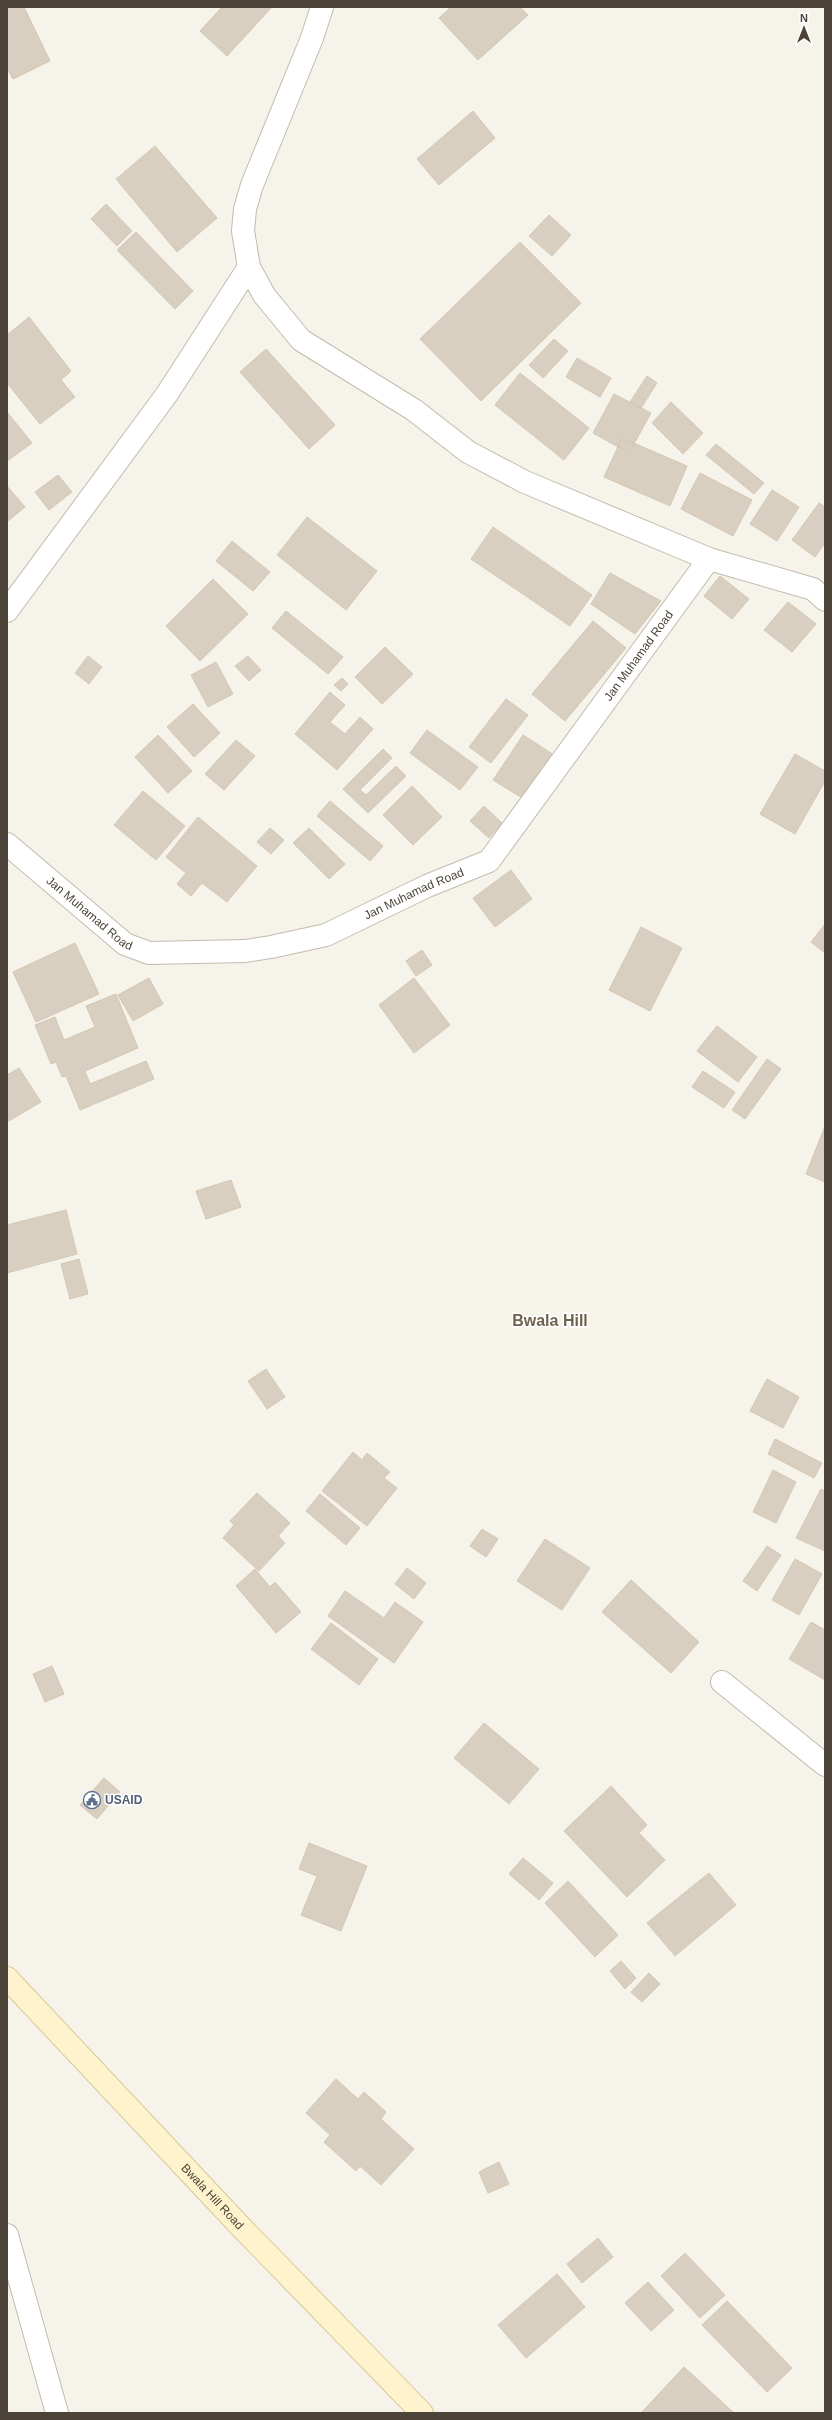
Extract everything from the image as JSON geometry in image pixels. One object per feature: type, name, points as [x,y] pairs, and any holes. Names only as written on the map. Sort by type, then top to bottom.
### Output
[{"type":"street","points":[[322,7],[312,38],[252,185],[245,209],[243,231],[249,267],[264,296],[301,340],[414,410],[468,452],[525,482],[708,559],[821,592]]},
{"type":"street","points":[[7,611],[167,394],[249,267]]},
{"type":"street","name":"Jan Muhamad Road","points":[[7,844],[125,944],[149,953],[259,950],[326,935],[427,886],[489,861],[708,559]]},
{"type":"street","points":[[722,1682],[825,1765]]},
{"type":"street","name":"Bwala Hill Road","points":[[7,1978],[241,2227],[422,2413]]},
{"type":"street","points":[[7,2235],[57,2413]]},
{"type":"building","points":[[7,7],[24,7],[50,61],[13,79],[7,68]]},
{"type":"building","points":[[222,7],[272,7],[227,56],[200,31]]},
{"type":"building","points":[[451,7],[520,7],[528,15],[478,60],[439,18]]},
{"type":"building","points":[[473,111],[495,138],[439,185],[417,159]]},
{"type":"building","points":[[155,146],[217,218],[177,252],[116,179]]},
{"type":"building","points":[[106,204],[132,231],[117,246],[91,219]]},
{"type":"building","points":[[549,215],[571,235],[552,256],[529,236]]},
{"type":"building","points":[[136,232],[193,291],[175,309],[117,250]]},
{"type":"building","points":[[520,242],[581,303],[481,401],[420,339]]},
{"type":"building","points":[[29,317],[71,371],[61,380],[75,397],[40,424],[7,383],[7,335]]},
{"type":"building","points":[[554,339],[568,351],[543,378],[529,365]]},
{"type":"building","points":[[266,349],[335,425],[309,449],[240,372]]},
{"type":"building","points":[[577,358],[611,378],[600,397],[566,377]]},
{"type":"building","points":[[520,373],[589,428],[564,460],[495,405]]},
{"type":"building","points":[[647,376],[657,383],[641,408],[630,402]]},
{"type":"building","points":[[614,394],[651,413],[629,453],[593,433]]},
{"type":"building","points":[[671,402],[703,433],[683,454],[652,423]]},
{"type":"building","points":[[7,412],[32,443],[7,461]]},
{"type":"building","points":[[622,438],[687,466],[670,506],[604,477]]},
{"type":"building","points":[[716,444],[764,483],[754,494],[706,455]]},
{"type":"building","points":[[700,473],[752,500],[733,536],[681,509]]},
{"type":"building","points":[[58,475],[72,492],[49,510],[35,492]]},
{"type":"building","points":[[7,486],[25,507],[7,522]]},
{"type":"building","points":[[772,490],[799,507],[777,541],[750,524]]},
{"type":"building","points":[[819,503],[825,507],[825,543],[815,557],[792,540]]},
{"type":"building","points":[[307,517],[377,571],[346,610],[277,555]]},
{"type":"building","points":[[493,527],[592,595],[570,626],[471,559]]},
{"type":"building","points":[[232,541],[270,572],[253,591],[216,561]]},
{"type":"building","points":[[610,573],[661,601],[635,634],[591,604]]},
{"type":"building","points":[[720,576],[749,599],[732,619],[704,596]]},
{"type":"building","points":[[213,579],[248,614],[200,661],[166,626]]},
{"type":"building","points":[[788,602],[816,624],[792,652],[764,630]]},
{"type":"building","points":[[286,611],[343,657],[328,674],[272,628]]},
{"type":"building","points":[[593,621],[626,648],[565,721],[532,694]]},
{"type":"building","points":[[385,647],[413,674],[382,704],[355,677]]},
{"type":"building","points":[[88,656],[102,667],[89,684],[75,673]]},
{"type":"building","points":[[248,656],[261,670],[249,681],[235,666]]},
{"type":"building","points":[[216,662],[233,694],[208,707],[191,675]]},
{"type":"building","points":[[342,678],[348,684],[341,691],[334,685]]},
{"type":"building","points":[[330,692],[345,705],[330,722],[345,734],[360,717],[373,729],[337,770],[295,734]]},
{"type":"building","points":[[506,699],[528,715],[491,763],[469,747]]},
{"type":"building","points":[[193,704],[220,733],[194,757],[167,727]]},
{"type":"building","points":[[427,730],[478,767],[460,790],[410,753]]},
{"type":"building","points":[[158,735],[192,771],[168,793],[135,757]]},
{"type":"building","points":[[523,735],[557,757],[529,802],[493,780]]},
{"type":"building","points":[[236,740],[255,756],[224,790],[205,774]]},
{"type":"building","points":[[383,749],[392,758],[360,790],[366,795],[396,766],[406,776],[368,813],[343,789]]},
{"type":"building","points":[[795,754],[825,771],[825,781],[795,834],[760,814]]},
{"type":"building","points":[[412,786],[442,817],[413,845],[383,815]]},
{"type":"building","points":[[143,791],[185,826],[156,860],[114,825]]},
{"type":"building","points":[[330,801],[383,846],[370,861],[317,816]]},
{"type":"building","points":[[484,806],[502,823],[489,838],[470,821]]},
{"type":"building","points":[[198,817],[257,866],[227,902],[202,883],[191,896],[177,884],[186,873],[166,857]]},
{"type":"building","points":[[270,828],[284,840],[271,854],[257,842]]},
{"type":"building","points":[[309,828],[345,864],[329,879],[293,843]]},
{"type":"building","points":[[511,870],[532,899],[495,927],[473,898]]},
{"type":"building","points":[[825,924],[825,953],[811,942]]},
{"type":"building","points":[[641,927],[682,948],[650,1011],[609,990]]},
{"type":"building","points":[[75,943],[99,994],[36,1022],[13,972]]},
{"type":"building","points":[[422,950],[432,965],[416,976],[406,961]]},
{"type":"building","points":[[149,978],[163,1004],[133,1021],[118,995]]},
{"type":"building","points":[[414,978],[450,1025],[414,1053],[379,1005]]},
{"type":"building","points":[[116,994],[138,1048],[85,1071],[90,1084],[146,1061],[154,1079],[80,1110],[66,1076],[62,1077],[56,1062],[51,1064],[35,1025],[55,1017],[64,1040],[95,1027],[86,1006]]},
{"type":"building","points":[[717,1026],[757,1057],[738,1082],[697,1051]]},
{"type":"building","points":[[767,1059],[781,1069],[745,1119],[732,1110]]},
{"type":"building","points":[[19,1068],[41,1102],[7,1122],[7,1075]]},
{"type":"building","points":[[703,1071],[735,1092],[724,1108],[692,1087]]},
{"type":"building","points":[[825,1126],[825,1182],[806,1174]]},
{"type":"building","points":[[231,1180],[241,1207],[206,1219],[196,1191]]},
{"type":"building","points":[[66,1210],[77,1254],[7,1273],[7,1225]]},
{"type":"building","points":[[79,1259],[88,1294],[70,1299],[61,1264]]},
{"type":"building","points":[[266,1369],[285,1397],[267,1409],[248,1381]]},
{"type":"building","points":[[767,1379],[799,1397],[783,1428],[750,1411]]},
{"type":"building","points":[[775,1439],[822,1463],[814,1478],[768,1454]]},
{"type":"building","points":[[353,1452],[362,1460],[367,1453],[390,1472],[384,1478],[397,1488],[367,1526],[322,1491]]},
{"type":"building","points":[[773,1470],[796,1482],[776,1523],[753,1512]]},
{"type":"building","points":[[821,1489],[825,1491],[825,1551],[796,1538]]},
{"type":"building","points":[[257,1493],[290,1523],[278,1536],[285,1543],[259,1571],[223,1538],[234,1525],[230,1521]]},
{"type":"building","points":[[320,1494],[360,1528],[346,1545],[306,1511]]},
{"type":"building","points":[[482,1529],[498,1539],[486,1557],[470,1546]]},
{"type":"building","points":[[545,1539],[590,1568],[562,1610],[517,1581]]},
{"type":"building","points":[[767,1546],[781,1555],[757,1591],[743,1581]]},
{"type":"building","points":[[795,1559],[822,1574],[799,1615],[772,1600]]},
{"type":"building","points":[[407,1568],[426,1583],[414,1599],[395,1584]]},
{"type":"building","points":[[255,1569],[270,1587],[275,1582],[301,1612],[276,1633],[236,1586]]},
{"type":"building","points":[[631,1580],[699,1642],[671,1673],[602,1612]]},
{"type":"building","points":[[345,1591],[384,1618],[395,1602],[423,1622],[394,1663],[328,1616]]},
{"type":"building","points":[[811,1622],[825,1630],[825,1680],[789,1659]]},
{"type":"building","points":[[331,1623],[378,1659],[359,1685],[311,1649]]},
{"type":"building","points":[[52,1666],[64,1694],[45,1702],[33,1674]]},
{"type":"building","points":[[484,1723],[539,1769],[509,1804],[454,1758]]},
{"type":"building","points":[[104,1778],[120,1792],[97,1819],[80,1805]]},
{"type":"building","points":[[611,1786],[647,1825],[639,1833],[665,1860],[627,1897],[564,1831]]},
{"type":"building","points":[[309,1843],[367,1866],[341,1931],[301,1915],[317,1876],[299,1869]]},
{"type":"building","points":[[523,1858],[553,1883],[539,1900],[509,1874]]},
{"type":"building","points":[[709,1873],[736,1905],[675,1956],[647,1923]]},
{"type":"building","points":[[568,1881],[618,1935],[595,1957],[545,1903]]},
{"type":"building","points":[[621,1961],[636,1978],[625,1989],[610,1971]]},
{"type":"building","points":[[649,1973],[660,1984],[642,2002],[631,1992]]},
{"type":"building","points":[[336,2079],[358,2099],[364,2092],[386,2112],[381,2119],[414,2149],[381,2185],[360,2166],[356,2171],[324,2142],[330,2135],[306,2113]]},
{"type":"building","points":[[499,2162],[509,2184],[488,2193],[479,2172]]},
{"type":"building","points":[[598,2238],[613,2257],[582,2283],[567,2264]]},
{"type":"building","points":[[685,2253],[725,2295],[700,2318],[661,2276]]},
{"type":"building","points":[[557,2274],[585,2307],[526,2358],[498,2325]]},
{"type":"building","points":[[648,2282],[674,2310],[651,2331],[625,2303]]},
{"type":"building","points":[[727,2301],[792,2368],[767,2392],[702,2325]]},
{"type":"building","points":[[684,2367],[734,2413],[641,2413]]},
{"type":"place","name":"USAID","points":[[92,1800]]},
{"type":"district","name":"Bwala Hill","points":[[550,1320]]}]
